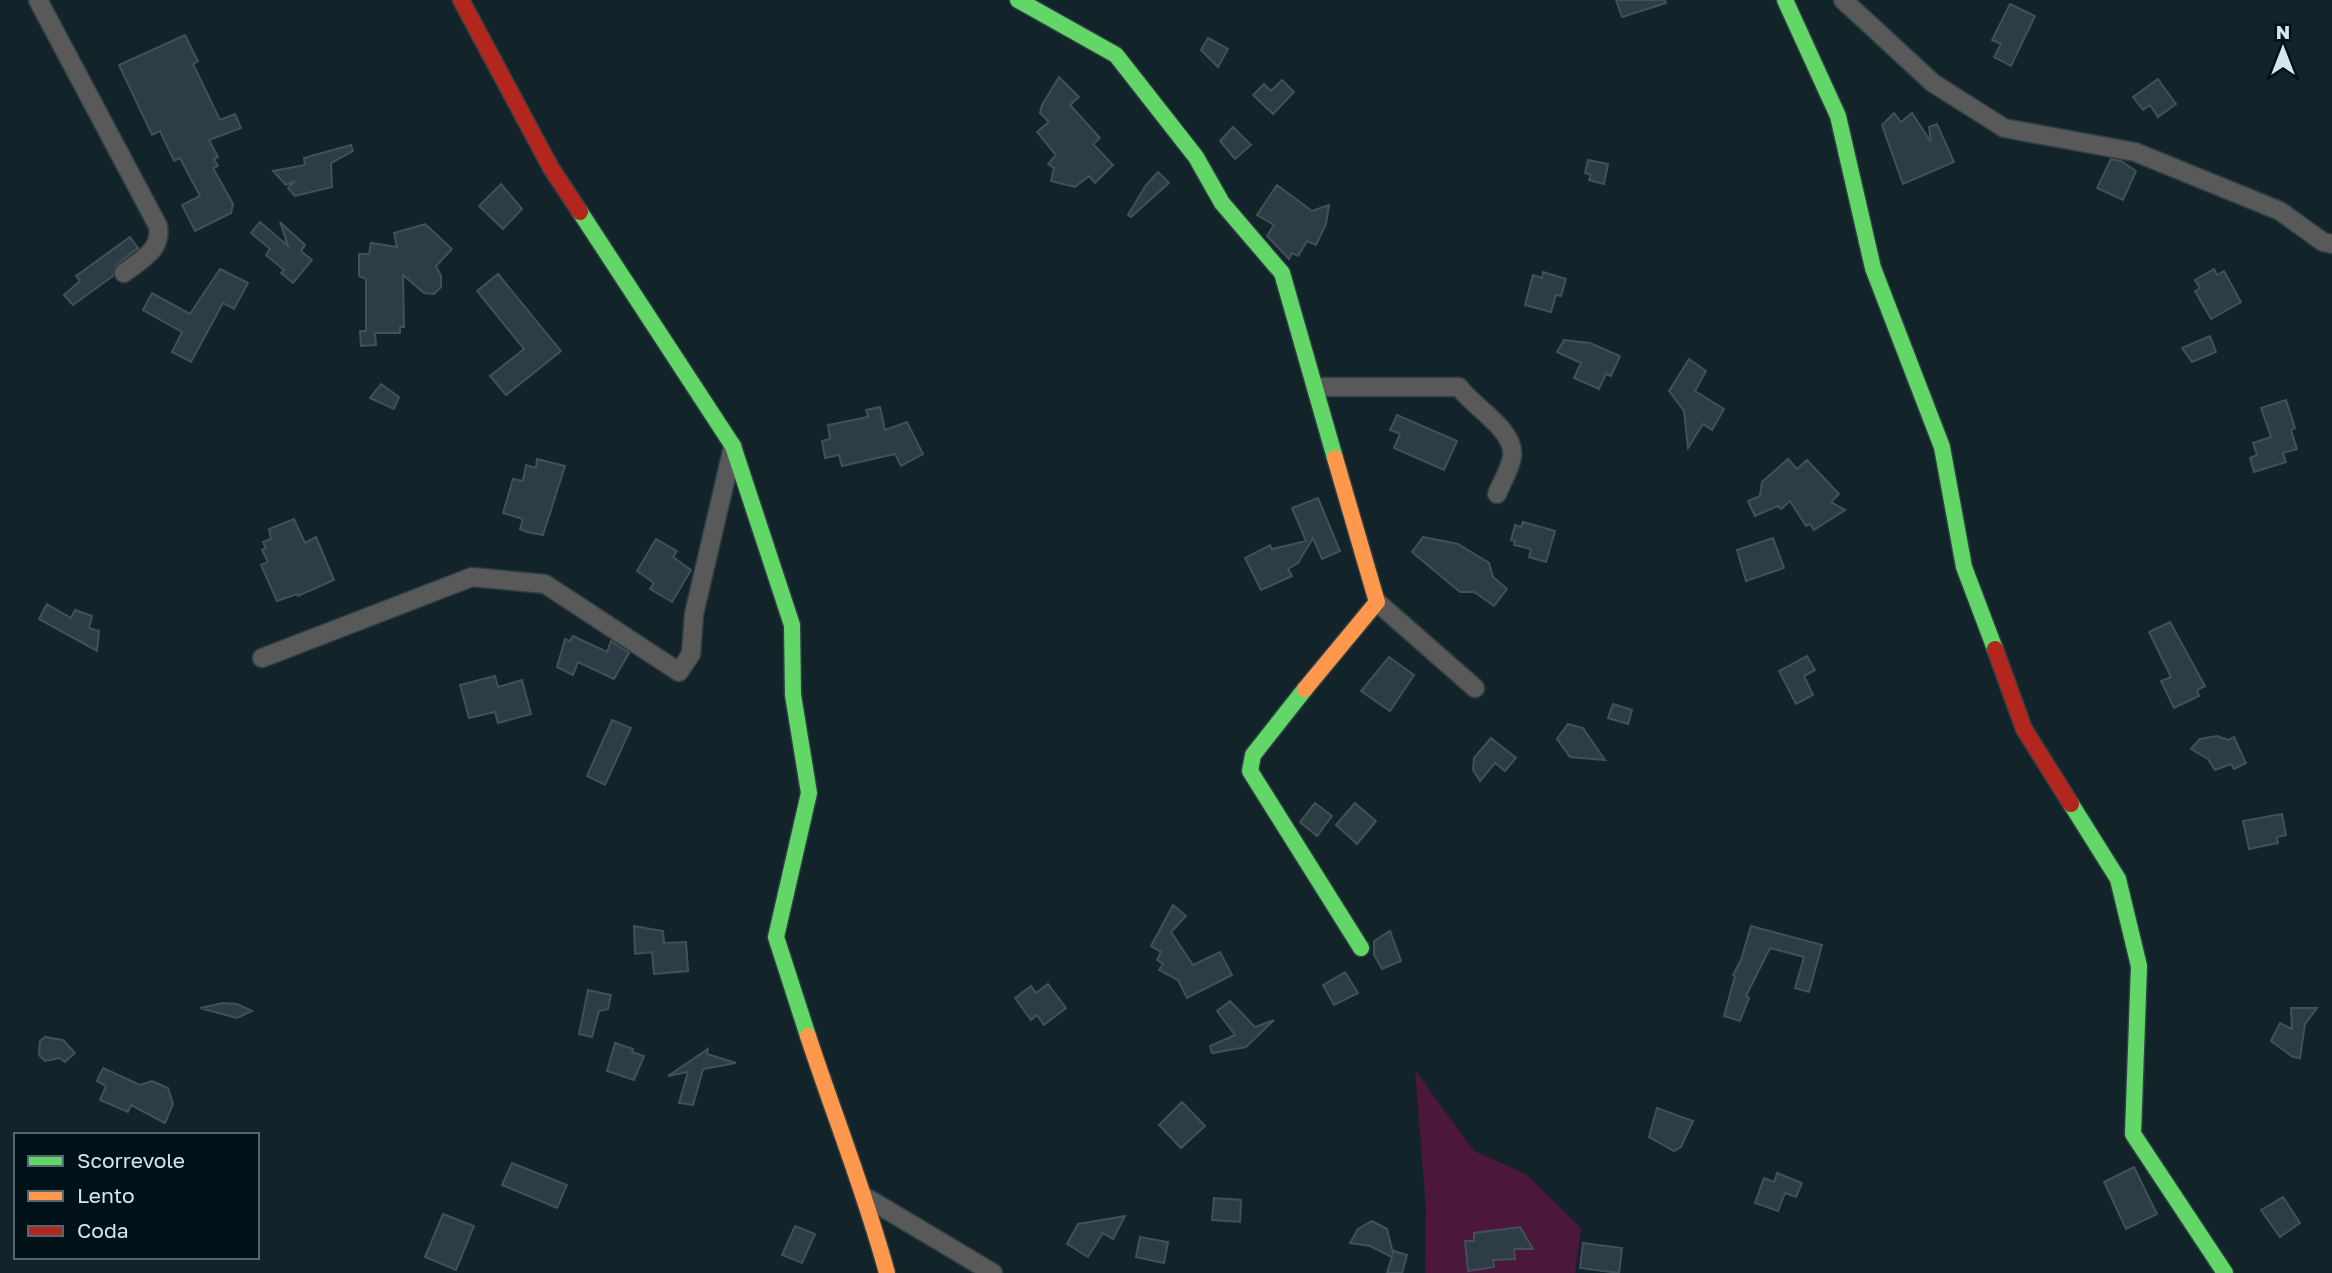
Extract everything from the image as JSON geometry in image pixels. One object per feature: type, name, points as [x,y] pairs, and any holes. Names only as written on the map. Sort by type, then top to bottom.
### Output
[{"type":"street","points":[[38,0],[158,226],[160,239],[156,247],[124,273]]},
{"type":"street","points":[[461,0],[551,168],[733,446],[792,625],[793,695],[809,793],[776,937],[840,1133],[867,1198],[884,1270]]},
{"type":"street","points":[[1018,0],[1116,55],[1196,157],[1222,203],[1282,273],[1377,602],[1475,688]]},
{"type":"street","points":[[1785,0],[1838,116],[1873,268],[1942,447],[1964,567],[2024,729],[2118,879],[2138,966],[2133,1134],[2225,1273]]},
{"type":"street","points":[[1843,0],[1933,83],[2004,128],[2135,152],[2280,211],[2323,242],[2332,244]]},
{"type":"street","points":[[1317,387],[1459,387],[1501,430],[1513,447],[1512,460],[1496,494]]},
{"type":"street","points":[[262,658],[472,577],[545,584],[679,673],[691,654],[694,614],[733,446]]},
{"type":"street","points":[[1361,948],[1250,771],[1253,755],[1284,713],[1365,612],[1377,602]]},
{"type":"street","points":[[867,1198],[993,1273]]},
{"type":"shaded area","points":[[1415,1070],[1474,1151],[1526,1174],[1581,1228],[1575,1273],[1425,1273],[1426,1209]]},
{"type":"building","points":[[1616,0],[1665,0],[1666,3],[1622,17]]},
{"type":"building","points":[[2010,4],[2035,16],[2011,66],[1994,57],[2001,44],[1992,40]]},
{"type":"building","points":[[185,35],[198,61],[193,64],[220,120],[235,114],[241,128],[209,140],[218,157],[214,159],[218,166],[213,168],[233,204],[231,213],[195,231],[182,205],[200,196],[180,158],[174,161],[160,131],[152,135],[119,65]]},
{"type":"building","points":[[1208,38],[1228,49],[1218,67],[1201,50]]},
{"type":"building","points":[[1059,77],[1079,97],[1070,105],[1100,138],[1093,144],[1113,165],[1095,183],[1089,176],[1075,187],[1051,181],[1054,168],[1048,164],[1056,155],[1037,132],[1049,122],[1040,113]]},
{"type":"building","points":[[2158,79],[2176,104],[2158,117],[2150,105],[2143,110],[2133,97]]},
{"type":"building","points":[[1282,80],[1294,92],[1273,114],[1253,95],[1264,84],[1271,91]]},
{"type":"building","points":[[1894,113],[1901,122],[1912,113],[1931,142],[1929,127],[1937,124],[1954,162],[1903,184],[1882,125]]},
{"type":"building","points":[[1233,127],[1251,145],[1235,159],[1220,141]]},
{"type":"building","points":[[351,145],[353,151],[331,163],[332,187],[295,196],[288,188],[295,181],[286,185],[273,171],[305,165],[304,158]]},
{"type":"building","points":[[2111,159],[2121,161],[2136,171],[2123,200],[2097,188]]},
{"type":"building","points":[[1588,160],[1608,164],[1604,184],[1589,180],[1591,175],[1585,173]]},
{"type":"building","points":[[1158,172],[1169,183],[1131,217],[1128,215],[1146,185]]},
{"type":"building","points":[[501,184],[522,209],[503,229],[479,206]]},
{"type":"building","points":[[1277,185],[1312,211],[1329,205],[1326,224],[1316,245],[1307,241],[1298,256],[1292,253],[1289,259],[1267,236],[1274,225],[1257,215]]},
{"type":"building","points":[[260,222],[288,246],[280,222],[305,245],[301,251],[312,260],[293,283],[281,273],[284,270],[266,255],[270,249],[251,233]]},
{"type":"building","points":[[425,224],[452,249],[436,266],[441,276],[441,287],[434,294],[424,293],[403,275],[404,327],[400,327],[400,333],[375,333],[376,345],[361,346],[360,331],[366,331],[366,279],[359,276],[359,254],[369,254],[371,243],[397,247],[394,233]]},
{"type":"building","points":[[130,237],[138,248],[117,264],[113,276],[73,305],[64,295],[80,281],[76,276]]},
{"type":"building","points":[[220,269],[248,283],[234,309],[223,303],[191,362],[172,352],[182,332],[143,310],[152,293],[190,314]]},
{"type":"building","points":[[2214,269],[2217,275],[2224,271],[2241,302],[2211,319],[2195,291],[2200,288],[2195,280]]},
{"type":"building","points":[[1543,272],[1566,279],[1561,296],[1556,295],[1551,312],[1525,305],[1533,275],[1542,278]]},
{"type":"building","points":[[498,274],[561,351],[506,395],[490,376],[524,349],[477,291]]},
{"type":"building","points":[[2210,336],[2216,352],[2192,362],[2182,348]]},
{"type":"building","points":[[1564,340],[1590,343],[1620,356],[1611,376],[1606,374],[1599,389],[1574,378],[1581,363],[1557,352]]},
{"type":"building","points":[[1689,359],[1706,371],[1695,391],[1724,409],[1712,430],[1703,424],[1688,448],[1684,411],[1669,391]]},
{"type":"building","points":[[381,384],[399,397],[394,409],[370,398]]},
{"type":"building","points":[[2286,400],[2295,428],[2291,430],[2297,449],[2283,453],[2286,462],[2254,472],[2250,458],[2257,455],[2253,443],[2271,437],[2261,408]]},
{"type":"building","points":[[880,407],[885,430],[907,422],[923,454],[901,466],[895,454],[842,466],[839,455],[825,458],[822,441],[830,439],[828,425],[868,417],[866,410]]},
{"type":"building","points":[[1397,415],[1457,441],[1444,470],[1394,448],[1400,434],[1390,430]]},
{"type":"building","points":[[537,459],[565,466],[543,535],[520,529],[523,519],[503,513],[513,479],[523,481],[526,465],[536,468]]},
{"type":"building","points":[[1788,459],[1797,469],[1807,460],[1839,494],[1831,502],[1845,510],[1814,530],[1810,524],[1806,526],[1790,501],[1781,509],[1778,506],[1755,516],[1748,501],[1760,496],[1762,482]]},
{"type":"building","points":[[1318,498],[1340,551],[1322,559],[1313,538],[1298,563],[1288,569],[1292,576],[1261,590],[1245,558],[1270,545],[1272,549],[1306,541],[1292,508]]},
{"type":"building","points":[[294,519],[305,543],[316,537],[334,580],[298,596],[297,594],[277,601],[261,565],[268,562],[262,550],[266,548],[263,542],[271,539],[269,529]]},
{"type":"building","points":[[1523,522],[1555,531],[1546,562],[1529,557],[1531,549],[1514,545],[1515,541],[1511,540],[1515,525],[1521,527]]},
{"type":"building","points":[[1423,537],[1458,544],[1489,563],[1493,577],[1507,589],[1494,606],[1474,592],[1460,592],[1412,552]]},
{"type":"building","points":[[1773,538],[1784,568],[1746,581],[1737,550]]},
{"type":"building","points":[[656,539],[677,551],[673,557],[691,570],[672,602],[650,589],[654,583],[637,571]]},
{"type":"building","points":[[47,604],[71,618],[75,610],[92,616],[89,628],[99,631],[97,651],[39,619]]},
{"type":"building","points":[[2170,622],[2205,686],[2197,690],[2199,696],[2174,708],[2161,681],[2171,677],[2149,632]]},
{"type":"building","points":[[573,636],[607,652],[611,641],[629,653],[614,679],[578,662],[573,675],[557,667],[565,639],[570,641]]},
{"type":"building","points":[[1807,656],[1815,670],[1804,676],[1813,695],[1796,704],[1779,671]]},
{"type":"building","points":[[1389,657],[1414,675],[1390,711],[1361,691]]},
{"type":"building","points":[[495,676],[498,687],[522,680],[531,714],[498,723],[495,712],[469,718],[460,685]]},
{"type":"building","points":[[1613,704],[1632,710],[1628,724],[1608,718]]},
{"type":"building","points":[[612,720],[631,728],[605,785],[587,776]]},
{"type":"building","points":[[1568,724],[1583,728],[1605,760],[1570,757],[1557,739]]},
{"type":"building","points":[[2217,736],[2228,740],[2234,737],[2246,763],[2234,769],[2231,764],[2215,770],[2208,759],[2191,749],[2200,739]]},
{"type":"building","points":[[1491,738],[1516,758],[1505,771],[1495,763],[1480,781],[1473,770],[1474,758]]},
{"type":"building","points":[[1315,803],[1332,816],[1317,836],[1300,822]]},
{"type":"building","points":[[1355,803],[1376,821],[1357,844],[1336,825]]},
{"type":"building","points":[[2282,814],[2286,835],[2277,837],[2278,843],[2249,849],[2243,821]]},
{"type":"building","points":[[1173,905],[1186,916],[1171,932],[1193,965],[1220,952],[1232,975],[1187,998],[1178,980],[1159,970],[1163,964],[1157,960],[1161,952],[1151,946]]},
{"type":"building","points":[[634,926],[663,931],[664,943],[686,942],[688,971],[654,974],[652,952],[635,954]]},
{"type":"building","points":[[1751,926],[1822,945],[1809,992],[1795,988],[1804,957],[1770,948],[1746,996],[1749,998],[1740,1021],[1724,1016],[1735,976],[1733,975],[1741,960]]},
{"type":"building","points":[[1390,931],[1401,961],[1382,969],[1374,955],[1374,941]]},
{"type":"building","points":[[1345,972],[1358,993],[1334,1005],[1323,985]]},
{"type":"building","points":[[1048,984],[1066,1008],[1044,1025],[1037,1015],[1031,1020],[1015,998],[1031,986],[1036,993]]},
{"type":"building","points":[[588,990],[611,995],[608,1009],[599,1011],[592,1037],[579,1034]]},
{"type":"building","points":[[1230,1001],[1255,1027],[1274,1020],[1246,1047],[1212,1053],[1210,1046],[1235,1035],[1217,1011]]},
{"type":"building","points":[[223,1003],[237,1004],[252,1011],[237,1018],[200,1008]]},
{"type":"building","points":[[2291,1008],[2317,1008],[2305,1024],[2300,1058],[2293,1057],[2271,1041],[2280,1023],[2292,1029]]},
{"type":"building","points":[[45,1037],[63,1040],[75,1053],[65,1062],[60,1058],[45,1061],[39,1055],[40,1041]]},
{"type":"building","points":[[615,1043],[644,1056],[634,1080],[607,1071]]},
{"type":"building","points":[[708,1049],[707,1054],[736,1063],[703,1069],[693,1105],[679,1103],[688,1072],[668,1076]]},
{"type":"building","points":[[103,1068],[140,1085],[152,1081],[168,1088],[173,1104],[165,1123],[131,1105],[128,1112],[100,1100],[106,1086],[97,1081]]},
{"type":"building","points":[[1182,1102],[1205,1126],[1181,1148],[1159,1125]]},
{"type":"building","points":[[1657,1108],[1693,1121],[1681,1147],[1674,1151],[1649,1137]]},
{"type":"building","points":[[512,1163],[567,1185],[557,1208],[502,1185]]},
{"type":"building","points":[[2134,1167],[2157,1214],[2126,1229],[2104,1182]]},
{"type":"building","points":[[1777,1173],[1802,1183],[1796,1197],[1785,1193],[1778,1211],[1755,1203],[1764,1178],[1774,1182]]},
{"type":"building","points":[[2283,1197],[2300,1223],[2280,1237],[2261,1210]]},
{"type":"building","points":[[1214,1198],[1241,1200],[1240,1222],[1212,1220]]},
{"type":"building","points":[[443,1214],[474,1226],[456,1270],[425,1257]]},
{"type":"building","points":[[1125,1216],[1113,1239],[1103,1233],[1088,1257],[1067,1244],[1078,1224]]},
{"type":"building","points":[[1372,1221],[1387,1229],[1393,1253],[1394,1251],[1407,1255],[1402,1273],[1387,1273],[1392,1257],[1370,1246],[1350,1243],[1358,1229]]},
{"type":"building","points":[[795,1226],[815,1234],[802,1263],[782,1255]]},
{"type":"building","points":[[1520,1227],[1533,1249],[1514,1249],[1515,1259],[1493,1260],[1494,1267],[1468,1271],[1465,1241],[1474,1241],[1474,1233]]},
{"type":"building","points":[[1140,1237],[1168,1242],[1164,1263],[1136,1257]]},
{"type":"building","points":[[1583,1243],[1622,1248],[1619,1273],[1580,1268]]},
{"type":"traffic: fast","points":[[1018,0],[1116,55],[1196,157],[1222,203],[1282,273],[1335,458]]},
{"type":"traffic: fast","points":[[1785,0],[1838,116],[1873,268],[1942,447],[1964,567],[1995,649]]},
{"type":"traffic: fast","points":[[580,212],[733,446],[792,625],[793,695],[809,793],[776,937],[808,1036]]},
{"type":"traffic: fast","points":[[1305,689],[1253,755],[1250,771],[1361,948]]},
{"type":"traffic: fast","points":[[2071,804],[2118,879],[2139,966],[2133,1134],[2225,1273]]},
{"type":"traffic: slow","points":[[1305,689],[1377,602],[1335,458]]},
{"type":"traffic: slow","points":[[808,1036],[887,1273]]},
{"type":"traffic: jam","points":[[461,0],[551,168],[580,212]]},
{"type":"traffic: jam","points":[[1995,649],[2024,729],[2071,804]]}]
